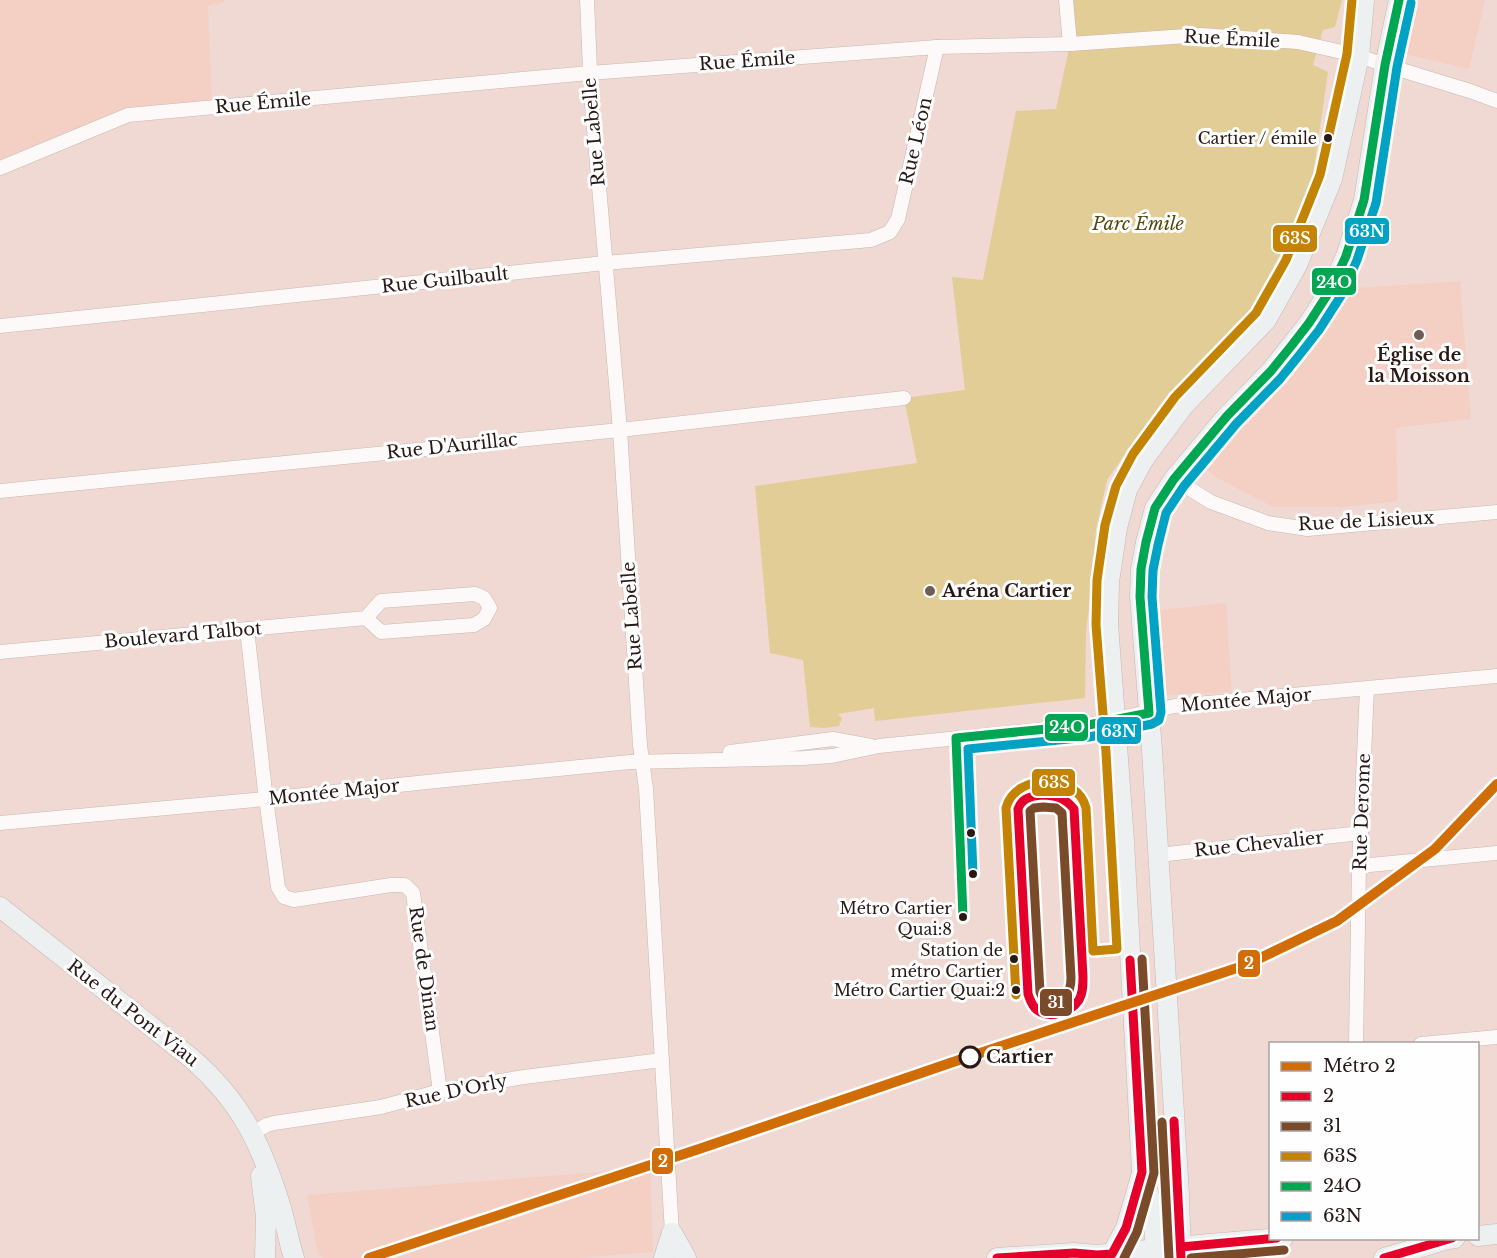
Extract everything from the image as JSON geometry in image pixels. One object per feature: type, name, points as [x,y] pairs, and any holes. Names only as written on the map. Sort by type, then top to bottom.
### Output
[{"type":"street","name":"Rue Labelle","points":[[587,0],[589,73],[620,430],[639,735],[646,789],[672,1233]]},
{"type":"street","points":[[1066,0],[1071,44]]},
{"type":"street","points":[[1156,1254],[1154,1214],[1142,1172],[1116,720],[1108,624],[1109,582],[1117,528],[1127,490],[1143,460],[1184,405],[1266,320],[1297,265],[1332,179],[1359,56],[1364,0]]},
{"type":"street","points":[[1181,1253],[1158,855],[1140,597],[1146,542],[1155,508],[1174,478],[1310,323],[1331,288],[1346,256],[1364,200],[1385,65],[1399,0]]},
{"type":"street","name":"Rue Émile","points":[[0,168],[128,115],[589,73],[937,47],[1071,44],[1201,34],[1298,42],[1359,56],[1497,101]]},
{"type":"street","name":"Rue Léon","points":[[890,232],[898,219],[937,47]]},
{"type":"street","name":"Rue Guilbault","points":[[0,326],[605,263],[871,240],[890,232]]},
{"type":"street","name":"Rue D'Aurillac","points":[[0,491],[620,430],[904,399]]},
{"type":"street","name":"Rue de Lisieux","points":[[1174,478],[1211,502],[1268,523],[1308,529],[1497,512]]},
{"type":"street","points":[[475,594],[484,598],[490,608],[484,619],[474,625],[381,632],[366,618],[381,601],[475,594]]},
{"type":"street","name":"Boulevard Talbot","points":[[0,651],[366,618]]},
{"type":"street","name":"Rue de Dinan","points":[[247,629],[278,887],[284,897],[294,900],[391,885],[405,885],[413,893],[440,1091]]},
{"type":"street","name":"Montée Major","points":[[0,823],[642,762],[832,756],[876,747],[1088,725],[1175,706],[1497,676]]},
{"type":"street","name":"Rue Derome","points":[[1356,1042],[1359,866],[1367,689]]},
{"type":"street","name":"Rue Chevalier","points":[[1158,855],[1361,833]]},
{"type":"street","points":[[1359,866],[1497,853]]},
{"type":"street","name":"Rue du Pont Viau","points":[[0,907],[211,1075],[237,1107],[252,1132],[273,1186],[294,1258]]},
{"type":"street","points":[[1443,1042],[1497,1037]]},
{"type":"street","name":"Rue D'Orly","points":[[252,1132],[274,1123],[381,1107],[440,1091],[524,1077],[662,1060]]},
{"type":"street","name":"Rue du Pont Viau","points":[[252,1132],[267,1229],[265,1258]]},
{"type":"street","points":[[1112,1254],[1126,1228],[1142,1172]]},
{"type":"street","points":[[664,1258],[672,1233]]},
{"type":"street","points":[[672,1233],[686,1258]]},
{"type":"street","points":[[1479,1236],[1497,1234]]},
{"type":"street","points":[[998,1258],[1074,1252],[1097,1255],[1181,1253],[1209,1244],[1269,1240]]},
{"type":"street","points":[[1384,1258],[1444,1240]]},
{"type":"shaded area","points":[[0,0],[224,0],[224,2],[208,6],[212,107],[128,115],[0,168]]},
{"type":"shaded area","points":[[1414,0],[1485,0],[1469,69],[1404,54]]},
{"type":"shaded area","points":[[1460,281],[1471,419],[1396,428],[1398,501],[1342,507],[1273,507],[1214,476],[1203,467],[1296,365],[1342,289]]},
{"type":"shaded area","points":[[1226,603],[1232,692],[1166,695],[1158,610]]},
{"type":"shaded area","points":[[650,1168],[653,1252],[576,1258],[323,1258],[317,1250],[307,1195]]},
{"type":"green space","name":"Parc Émile","points":[[1066,0],[1342,0],[1335,27],[1323,30],[1313,65],[1328,72],[1313,175],[1294,229],[1251,309],[1132,444],[1107,480],[1096,529],[1086,632],[1085,698],[875,721],[874,708],[838,714],[842,718],[839,726],[810,727],[803,660],[770,653],[755,486],[917,463],[904,398],[965,390],[952,277],[983,280],[1016,111],[1056,109],[1070,44]]},
{"type":"metro line","name":"2","points":[[369,1258],[1246,965],[1337,921],[1435,849],[1497,784]]},
{"type":"transit line","name":"63S","points":[[1016,995],[1006,808],[1012,796],[1021,788],[1046,781],[1071,788],[1080,796],[1086,808],[1093,951],[1117,949],[1096,625],[1097,580],[1105,525],[1116,486],[1133,454],[1175,397],[1256,313],[1286,260],[1320,175],[1347,54],[1352,0]]},
{"type":"transit line","name":"24O","points":[[963,917],[956,738],[1088,725],[1149,713],[1140,597],[1141,569],[1155,508],[1174,479],[1227,416],[1271,371],[1292,345],[1331,289],[1346,256],[1364,200],[1385,65],[1399,0]]},
{"type":"transit line","name":"63N","points":[[973,874],[968,749],[1089,737],[1152,724],[1159,720],[1161,712],[1152,597],[1153,570],[1166,513],[1184,486],[1236,424],[1280,379],[1301,353],[1342,294],[1357,260],[1376,203],[1397,67],[1411,3]]},
{"type":"transit line","name":"2","points":[[1042,795],[1060,798],[1074,809],[1083,986],[1079,1000],[1071,1008],[1054,1014],[1037,1010],[1032,1005],[1028,994],[1018,809],[1027,798],[1042,795]]},
{"type":"transit line","name":"31","points":[[1043,807],[1056,808],[1062,813],[1071,978],[1065,998],[1056,1002],[1044,1001],[1040,992],[1030,811],[1043,807]]},
{"type":"transit line","name":"31","points":[[1124,1258],[1137,1232],[1154,1173],[1142,959]]},
{"type":"transit line","name":"2","points":[[997,1258],[1074,1253],[1112,1254],[1126,1228],[1142,1172],[1130,960]]},
{"type":"transit line","name":"2","points":[[1174,1121],[1181,1258]]},
{"type":"transit line","name":"31","points":[[1162,1122],[1169,1258]]},
{"type":"transit line","name":"2","points":[[1181,1247],[1269,1239]]},
{"type":"transit line","name":"2","points":[[1384,1258],[1445,1240]]},
{"type":"transit line","name":"31","points":[[1191,1258],[1284,1250]]},
{"type":"place","name":"Cartier / émile","points":[[1328,138]]},
{"type":"place","name":"Église de la Moisson","points":[[1419,335]]},
{"type":"place","name":"Aréna Cartier","points":[[930,591]]},
{"type":"place","name":"Métro Cartier Quai:8","points":[[963,917]]},
{"type":"place","name":"Station de métro Cartier","points":[[1014,959]]},
{"type":"place","name":"Métro Cartier Quai:2","points":[[1016,990]]},
{"type":"place","name":"Cartier","points":[[970,1057]]}]
